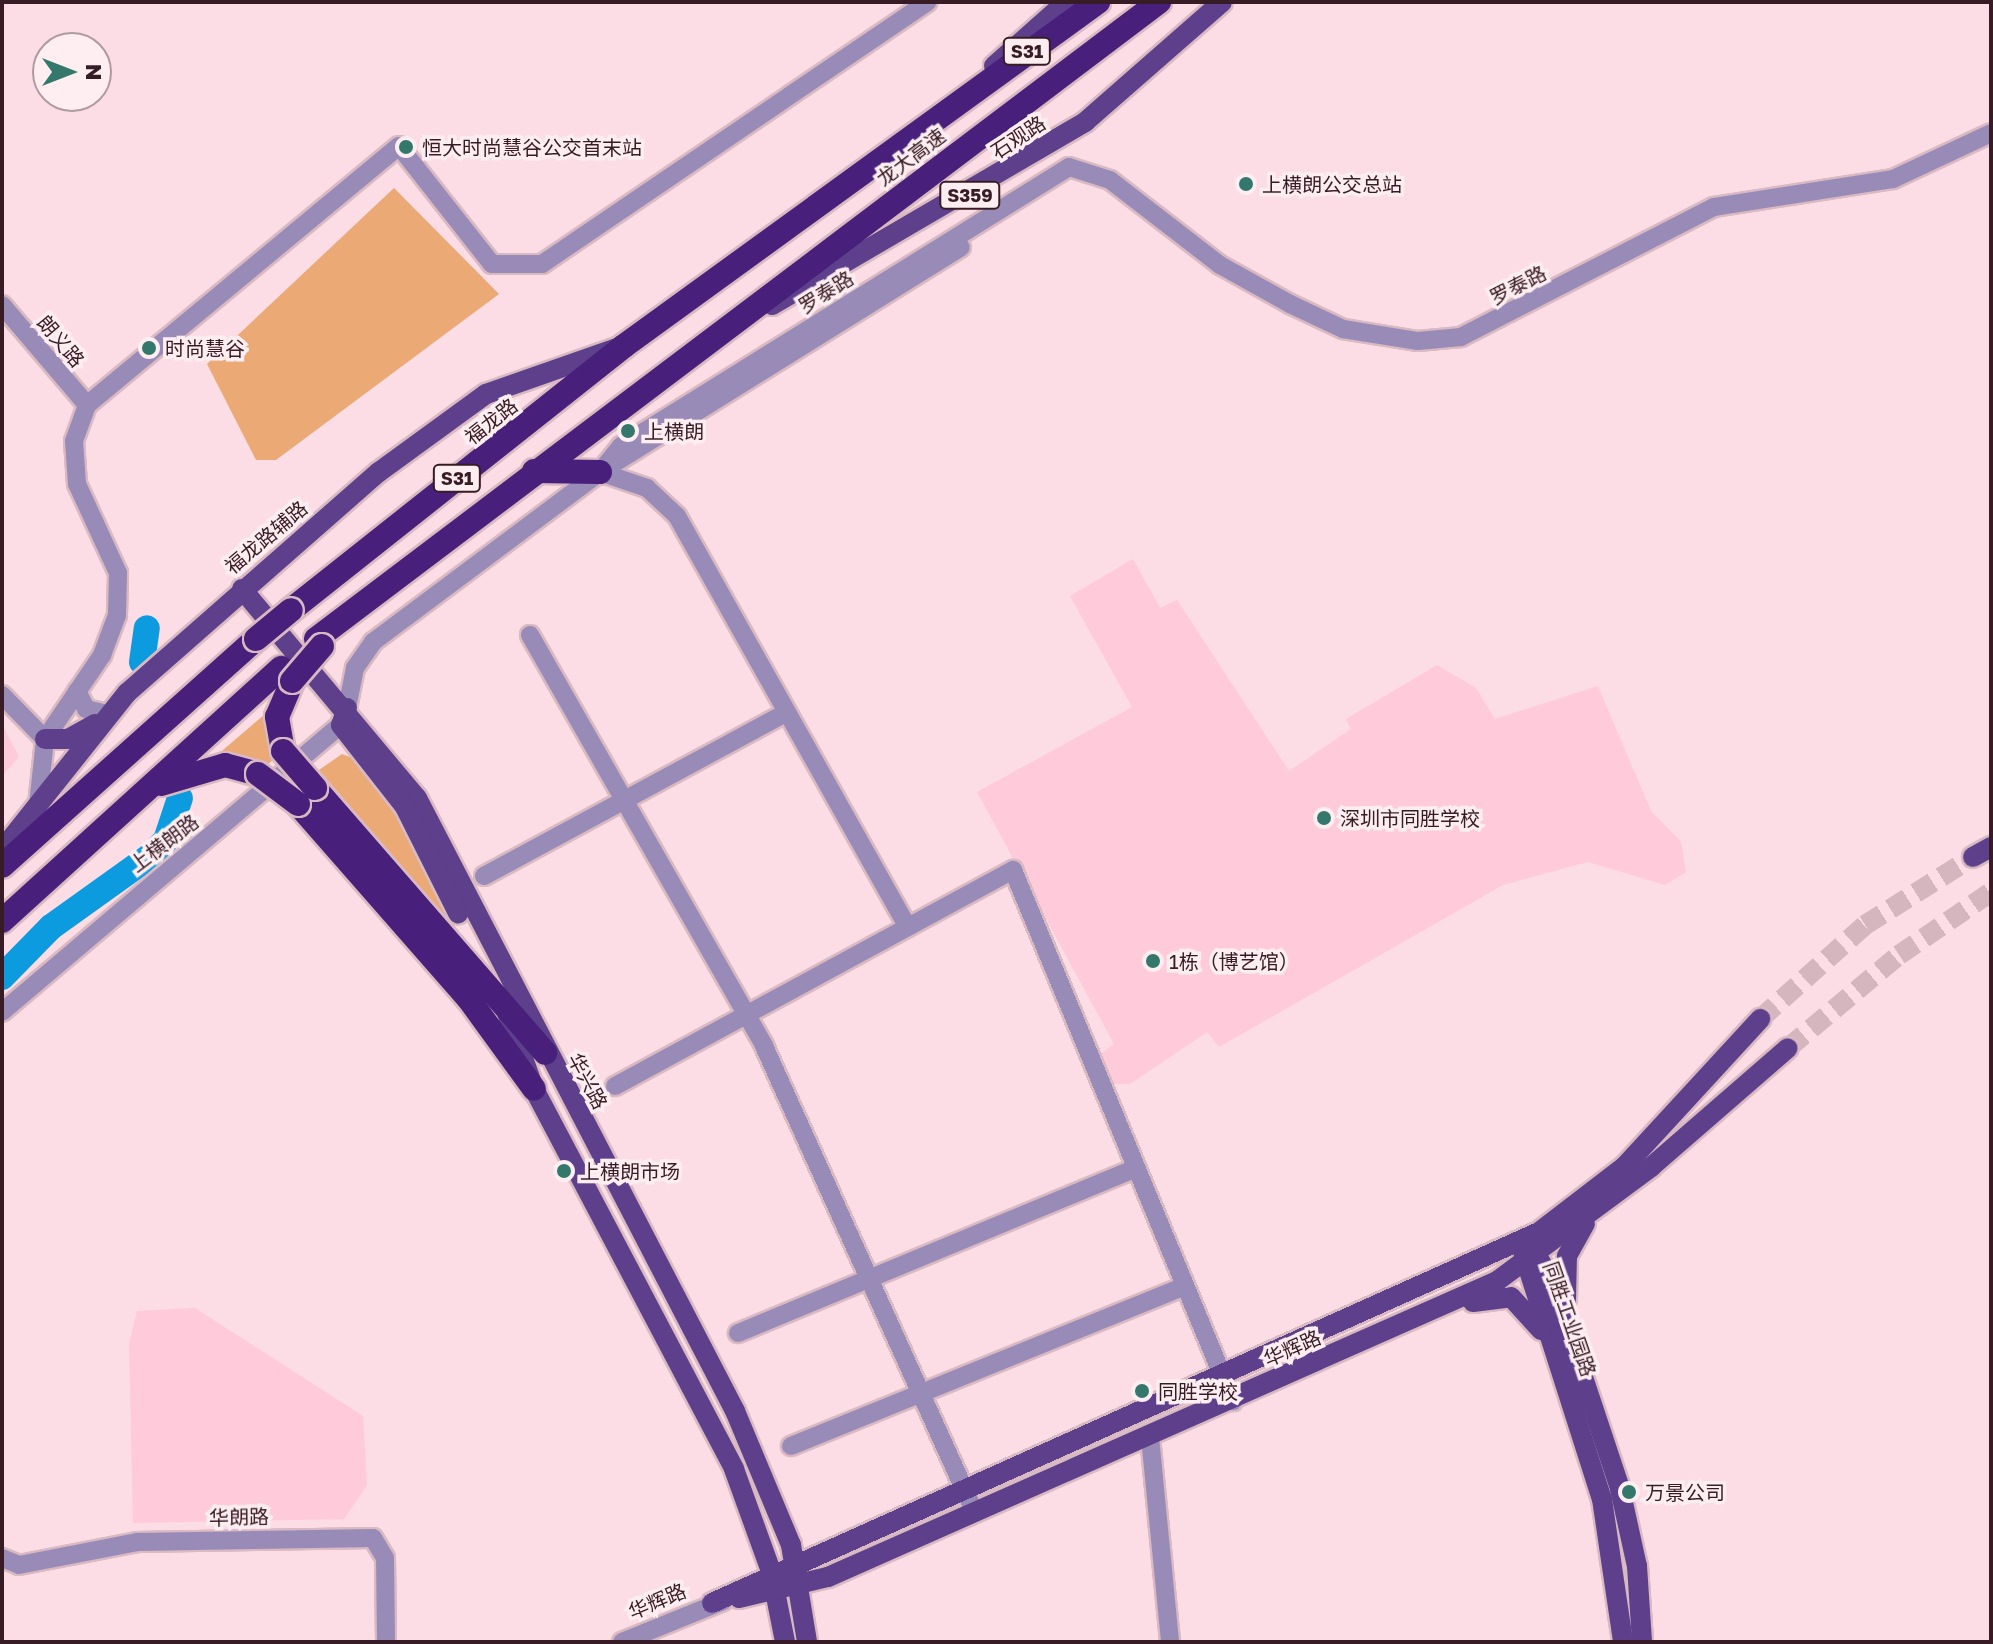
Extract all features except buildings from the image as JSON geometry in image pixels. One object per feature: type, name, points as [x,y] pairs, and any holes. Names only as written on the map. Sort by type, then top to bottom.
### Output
[{"type":"highway","name":"S31","points":[[956,100],[1098,2]]},
{"type":"highway","name":"龙大高速","points":[[691,350],[1159,2]]},
{"type":"highway","name":"福龙路","points":[[2,866],[291,610],[624,346],[956,100]]},
{"type":"highway","name":"S31","points":[[2,921],[148,789],[286,674],[352,614],[691,350]]},
{"type":"highway","points":[[534,471],[600,472]]},
{"type":"highway","points":[[286,674],[277,717],[283,751],[306,796],[468,998],[534,1089]]},
{"type":"highway","points":[[148,789],[225,765],[258,774],[306,796],[502,1000],[545,1053]]},
{"type":"main road","points":[[956,100],[1066,2]]},
{"type":"main road","name":"石观路","points":[[691,350],[1036,155],[1133,87],[1222,2]]},
{"type":"main road","name":"福龙路辅路","points":[[2,850],[107,714],[242,589],[465,405],[624,346]]},
{"type":"main road","name":"华兴路","points":[[242,589],[344,717],[417,798],[545,1053],[711,1362],[796,1562],[807,1642]]},
{"type":"main road","points":[[45,739],[79,735],[107,714]]},
{"type":"main road","name":"华兴路","points":[[344,717],[405,807],[502,1000],[534,1089],[711,1422],[773,1581],[785,1642]]},
{"type":"main road","name":"华辉路","points":[[739,1598],[773,1581],[796,1562],[965,1490],[1522,1240],[1625,1166],[1760,1019]]},
{"type":"main road","name":"华辉路","points":[[712,1603],[773,1581],[801,1586],[1233,1401],[1430,1312],[1532,1260],[1788,1048]]},
{"type":"main road","points":[[1564,1348],[1565,1267],[1593,1212]]},
{"type":"main road","name":"同胜工业园路","points":[[1522,1240],[1627,1515],[1642,1642]]},
{"type":"main road","points":[[1430,1312],[1511,1297],[1564,1348]]},
{"type":"main road","name":"同胜工业园路","points":[[1564,1348],[1609,1525],[1623,1642]]},
{"type":"street","points":[[37,807],[45,739],[112,636],[120,594],[111,552],[77,484],[74,441],[87,405],[399,146],[492,264],[542,264],[927,2]]},
{"type":"street","name":"罗泰路","points":[[344,717],[355,668],[373,642],[600,472],[1085,168],[1220,265],[1290,304],[1343,329],[1418,341],[1461,337],[1714,207],[1893,179],[1991,133]]},
{"type":"street","name":"朗义路","points":[[2,305],[87,405]]},
{"type":"street","points":[[600,472],[647,488],[677,516],[907,926]]},
{"type":"street","points":[[530,635],[747,1018],[975,1513]]},
{"type":"street","points":[[77,691],[86,709],[107,714]]},
{"type":"street","points":[[2,695],[45,739]]},
{"type":"street","points":[[484,876],[786,713]]},
{"type":"street","name":"上横朗路","points":[[2,1012],[344,717]]},
{"type":"street","points":[[615,1086],[747,1018],[907,926],[1013,870],[1182,1287],[1233,1401]]},
{"type":"street","points":[[738,1333],[1134,1169]]},
{"type":"street","points":[[791,1446],[1182,1287]]},
{"type":"street","points":[[1150,1437],[1170,1642]]},
{"type":"street","name":"华朗路","points":[[2,1558],[19,1565],[137,1542],[373,1538],[385,1558],[386,1642]]},
{"type":"street","name":"华辉路","points":[[622,1642],[712,1603],[739,1598]]},
{"type":"shaded area","points":[[394,188],[499,294],[276,460],[256,460],[207,364]]},
{"type":"shaded area","name":"深圳市同胜学校","points":[[1133,559],[1160,608],[1177,600],[1289,771],[1351,729],[1346,719],[1437,665],[1476,688],[1495,719],[1598,686],[1651,811],[1681,842],[1686,872],[1665,885],[1588,862],[1503,885],[1219,1047],[1207,1032],[1130,1084],[1114,1084],[1097,1057],[1114,1044],[977,792],[1132,707],[1070,596]]},
{"type":"shaded area","points":[[264,715],[276,757],[262,770],[216,756]]},
{"type":"shaded area","points":[[2,724],[19,757],[2,776]]},
{"type":"shaded area","points":[[342,754],[358,760],[404,821],[457,931],[319,770]]},
{"type":"shaded area","points":[[195,1308],[363,1416],[367,1485],[344,1519],[133,1523],[129,1344],[137,1311]]},
{"type":"waterway","points":[[142,662],[147,628]]},
{"type":"waterway","points":[[2,977],[51,927],[150,856],[166,840],[180,798]]},
{"type":"tunnel","points":[[1760,1019],[1865,925],[1973,857]]},
{"type":"tunnel","points":[[1788,1048],[1899,955],[1991,892]]},
{"type":"place","name":"恒大时尚慧谷公交首末站","points":[[406,147]]},
{"type":"place","name":"上横朗公交总站","points":[[1246,184]]},
{"type":"place","name":"时尚慧谷","points":[[149,348]]},
{"type":"place","name":"上横朗","points":[[628,431]]},
{"type":"place","name":"深圳市同胜学校","points":[[1324,818]]},
{"type":"place","name":"1栋（博艺馆）","points":[[1153,961]]},
{"type":"place","name":"上横朗市场","points":[[564,1171]]},
{"type":"place","name":"同胜学校","points":[[1142,1391]]},
{"type":"place","name":"万景公司","points":[[1629,1492]]}]
